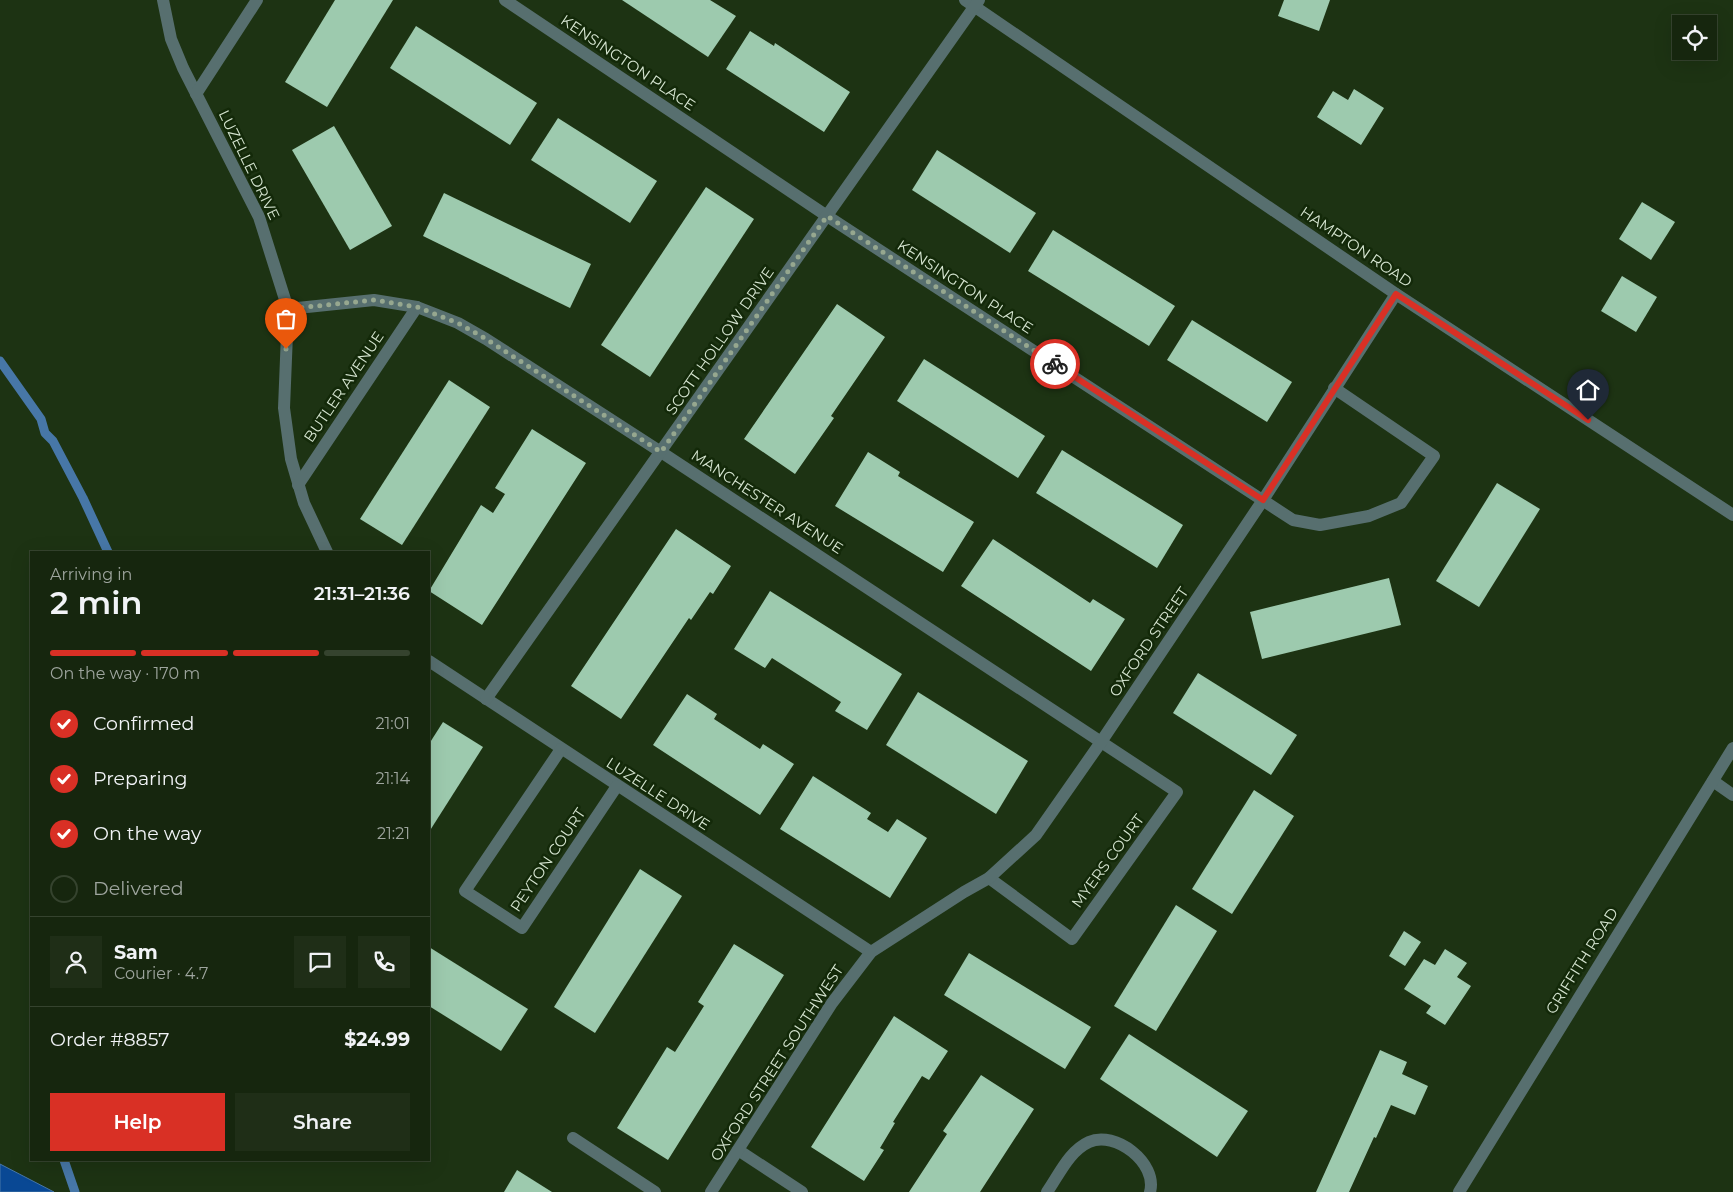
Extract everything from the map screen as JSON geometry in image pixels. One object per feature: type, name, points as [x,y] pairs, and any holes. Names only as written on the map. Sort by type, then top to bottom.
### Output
[{"type":"street","name":"LUZELLE DRIVE","points":[[163,0],[170,39],[182,68],[259,217],[288,309],[284,408],[291,459],[304,503],[327,551]]},
{"type":"street","points":[[196,94],[257,0]]},
{"type":"street","name":"KENSINGTON PLACE","points":[[505,0],[827,216],[1293,520],[1320,525],[1369,516],[1401,503],[1434,456],[1334,388]]},
{"type":"street","name":"SCOTT HOLLOW DRIVE","points":[[486,699],[827,216],[973,2]]},
{"type":"street","name":"HAMPTON ROAD","points":[[973,2],[1396,294],[1733,515]]},
{"type":"street","name":"OXFORD STREET","points":[[871,952],[989,878],[1036,835],[1101,742],[1263,500],[1396,294]]},
{"type":"street","name":"MANCHESTER AVENUE","points":[[288,309],[374,300],[417,307],[458,323],[486,339],[661,452],[1101,742]]},
{"type":"street","name":"BUTLER AVENUE","points":[[298,485],[417,307]]},
{"type":"street","name":"LUZELLE DRIVE","points":[[430,662],[871,952]]},
{"type":"street","name":"MYERS COURT","points":[[989,878],[1072,938],[1177,792],[1101,742]]},
{"type":"street","name":"GRIFFITH ROAD","points":[[1459,1192],[1733,748]]},
{"type":"street","name":"PEYTON COURT","points":[[561,749],[465,891],[522,928],[617,786]]},
{"type":"street","points":[[1713,781],[1733,795]]},
{"type":"street","name":"OXFORD STREET SOUTHWEST","points":[[711,1192],[832,1003],[871,952]]},
{"type":"street","points":[[573,1138],[655,1192]]},
{"type":"street","points":[[1047,1192],[1074,1151],[1090,1141],[1106,1140],[1120,1144],[1140,1159],[1148,1172],[1150,1192]]},
{"type":"street","points":[[738,1150],[802,1192]]},
{"type":"water","points":[[0,1164],[54,1192],[0,1192]]},
{"type":"building","points":[[335,0],[393,0],[327,107],[285,82]]},
{"type":"building","points":[[622,0],[710,0],[736,16],[708,57]]},
{"type":"building","points":[[1284,0],[1330,0],[1319,31],[1278,16]]},
{"type":"building","points":[[416,26],[537,103],[510,145],[390,68]]},
{"type":"building","points":[[750,31],[774,46],[775,43],[850,92],[824,132],[726,69]]},
{"type":"building","points":[[1354,89],[1384,108],[1361,145],[1317,117],[1333,91],[1348,100]]},
{"type":"building","points":[[558,118],[657,181],[630,223],[531,160]]},
{"type":"building","points":[[334,126],[392,226],[350,250],[292,150]]},
{"type":"building","points":[[937,150],[1036,213],[1010,253],[912,190]]},
{"type":"building","points":[[706,187],[754,219],[650,377],[601,345]]},
{"type":"building","points":[[444,193],[591,264],[570,308],[423,236]]},
{"type":"building","points":[[1642,202],[1675,222],[1651,260],[1619,239]]},
{"type":"building","points":[[1053,230],[1175,306],[1149,346],[1028,271]]},
{"type":"building","points":[[1622,276],[1657,297],[1636,332],[1601,311]]},
{"type":"building","points":[[837,304],[885,337],[831,416],[834,418],[795,474],[744,439]]},
{"type":"building","points":[[1192,320],[1292,382],[1267,422],[1167,360]]},
{"type":"building","points":[[924,359],[1045,436],[1018,478],[897,401]]},
{"type":"building","points":[[449,380],[490,407],[402,545],[360,519]]},
{"type":"building","points":[[532,429],[586,463],[482,625],[430,592],[430,589],[481,505],[493,513],[505,494],[495,488]]},
{"type":"building","points":[[1062,450],[1183,525],[1157,568],[1036,493]]},
{"type":"building","points":[[868,452],[900,472],[898,476],[974,522],[943,572],[835,506]]},
{"type":"building","points":[[1497,483],[1540,509],[1479,607],[1436,581]]},
{"type":"building","points":[[676,529],[731,566],[713,594],[710,592],[691,620],[689,618],[621,719],[571,686]]},
{"type":"building","points":[[993,539],[1090,603],[1093,599],[1125,619],[1091,671],[961,586]]},
{"type":"building","points":[[1389,578],[1401,625],[1262,659],[1250,612]]},
{"type":"building","points":[[770,591],[902,674],[867,730],[835,711],[841,702],[772,658],[765,668],[734,649]]},
{"type":"building","points":[[1198,673],[1297,735],[1271,775],[1173,713]]},
{"type":"building","points":[[918,692],[1028,761],[996,814],[886,745]]},
{"type":"building","points":[[687,694],[717,714],[714,719],[760,749],[763,744],[794,764],[760,815],[653,745]]},
{"type":"building","points":[[443,722],[483,747],[430,830],[430,742]]},
{"type":"building","points":[[813,776],[871,813],[867,819],[888,832],[897,819],[927,838],[890,898],[780,829]]},
{"type":"building","points":[[1254,790],[1294,816],[1232,914],[1192,889]]},
{"type":"building","points":[[640,869],[682,896],[595,1033],[554,1007]]},
{"type":"building","points":[[1176,905],[1217,931],[1156,1031],[1114,1006]]},
{"type":"building","points":[[1404,931],[1421,942],[1405,966],[1389,956]]},
{"type":"building","points":[[734,944],[784,975],[668,1160],[617,1128],[667,1047],[675,1052],[704,1006],[698,1002]]},
{"type":"building","points":[[430,948],[528,1009],[501,1051],[430,1007]]},
{"type":"building","points":[[1445,949],[1467,963],[1457,977],[1471,986],[1445,1025],[1426,1013],[1431,1006],[1404,989],[1424,959],[1435,965]]},
{"type":"building","points":[[969,953],[1091,1027],[1065,1069],[944,995]]},
{"type":"building","points":[[894,1016],[948,1051],[929,1080],[922,1076],[893,1122],[895,1123],[880,1148],[884,1150],[864,1181],[811,1147]]},
{"type":"building","points":[[1129,1034],[1248,1111],[1217,1157],[1100,1079]]},
{"type":"building","points":[[1380,1050],[1407,1062],[1402,1074],[1428,1086],[1415,1115],[1391,1105],[1349,1192],[1316,1192]]},
{"type":"building","points":[[981,1075],[1034,1109],[980,1192],[909,1192],[947,1134],[943,1131]]},
{"type":"building","points":[[517,1170],[552,1192],[504,1192]]},
{"type":"waterway","points":[[0,361],[41,419],[45,433],[53,441],[83,498],[108,551]]},
{"type":"waterway","points":[[64,1161],[75,1192]]},
{"type":"way so far","points":[[286,349],[288,309],[374,300],[417,307],[458,323],[486,339],[661,452],[827,216],[1055,364]]},
{"type":"route","points":[[1055,364],[1263,500],[1396,294],[1588,420]]}]
